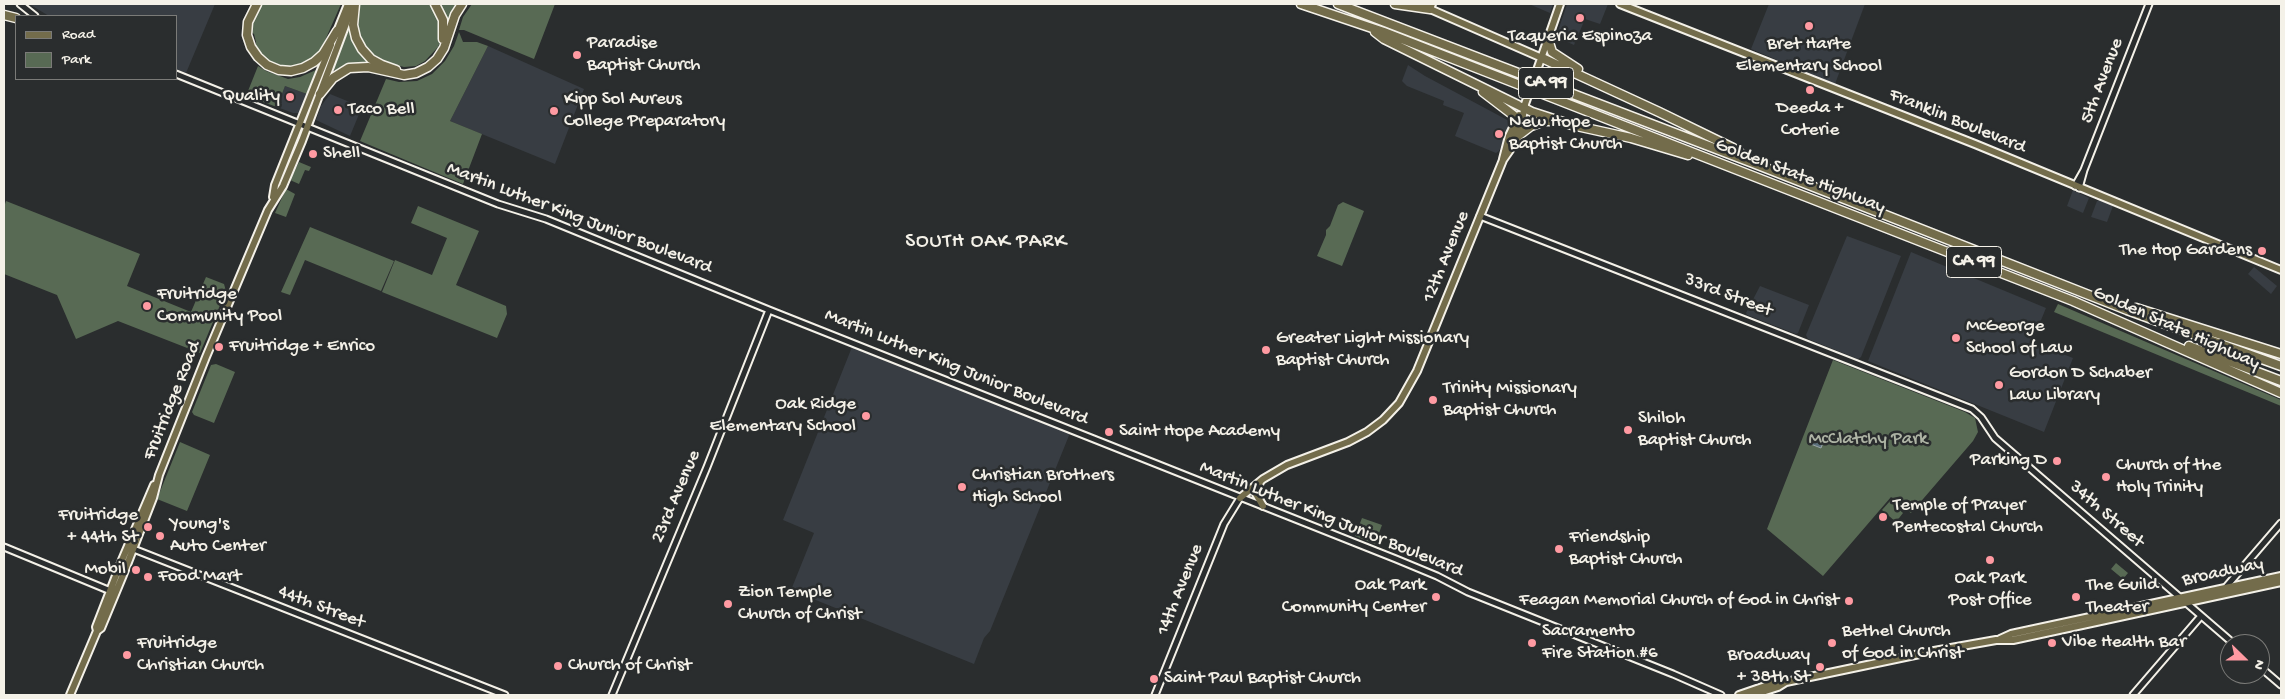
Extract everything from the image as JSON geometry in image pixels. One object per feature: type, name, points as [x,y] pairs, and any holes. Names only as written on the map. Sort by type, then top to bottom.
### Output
[{"type":"highway","points":[[256,4],[248,22],[247,35],[251,47],[267,65],[279,70],[291,71],[303,68],[314,62],[323,54],[337,31]]},
{"type":"highway","points":[[354,4],[353,25],[356,38],[362,49],[371,59],[382,66],[393,70],[405,71],[427,63],[442,44],[444,20],[435,4]]},
{"type":"highway","points":[[320,94],[333,78],[349,68],[368,68],[404,75],[416,73],[428,67],[437,59],[444,48],[455,15],[462,4]]},
{"type":"highway","name":"Golden State Highway","points":[[1301,4],[1370,27],[2101,312],[2281,393]]},
{"type":"highway","name":"Golden State Highway","points":[[1338,4],[2281,366]]},
{"type":"highway","points":[[1400,4],[1431,6]]},
{"type":"highway","points":[[1370,27],[1384,39],[1467,81],[1561,122],[1618,134],[1733,168]]},
{"type":"highway","points":[[1548,39],[1552,52],[1588,78]]},
{"type":"highway","points":[[1541,61],[1588,78],[1732,148],[1753,163]]},
{"type":"highway","points":[[1467,81],[1517,118]]},
{"type":"highway","points":[[1514,139],[1537,123],[1561,122]]},
{"type":"highway","points":[[2077,289],[2281,354]]},
{"type":"highway","points":[[2101,312],[2281,381]]},
{"type":"main road","name":"Fruitridge Road","points":[[273,200],[275,185],[348,4]]},
{"type":"main road","name":"Fruitridge Road","points":[[70,695],[97,631],[101,628],[130,548],[153,498],[159,475],[206,357],[273,200],[283,186],[307,128],[354,4]]},
{"type":"main road","name":"12th Avenue","points":[[1503,160],[1504,149],[1524,106],[1560,4]]},
{"type":"main road","name":"Franklin Boulevard","points":[[1620,4],[2281,270]]},
{"type":"main road","points":[[1431,6],[1541,61]]},
{"type":"main road","name":"12th Avenue","points":[[1240,498],[1260,481],[1301,458],[1348,442],[1364,434],[1392,411],[1408,389],[1503,160],[1522,120],[1524,106]]},
{"type":"main road","points":[[1260,481],[1256,494],[1263,506]]},
{"type":"main road","name":"Broadway","points":[[1739,695],[1777,682],[1786,682],[1919,653],[1996,640],[2013,640],[2281,576]]},
{"type":"main road","name":"Broadway","points":[[2183,600],[2281,582]]},
{"type":"main road","name":"Broadway","points":[[1753,695],[1778,687],[1786,682]]},
{"type":"street","points":[[20,4],[34,15]]},
{"type":"street","name":"5th Avenue","points":[[2077,187],[2149,4]]},
{"type":"street","name":"Martin Luther King Junior Boulevard","points":[[178,75],[498,204],[539,216],[769,310],[1263,506],[1437,576],[1468,592],[1686,679],[1721,695]]},
{"type":"street","name":"33rd Street","points":[[1480,216],[1964,405]]},
{"type":"street","name":"23rd Avenue","points":[[612,695],[707,467],[769,310]]},
{"type":"street","name":"34th Street","points":[[1964,405],[1978,414],[1995,438],[2222,634]]},
{"type":"street","name":"14th Avenue","points":[[1155,695],[1224,524],[1240,498]]},
{"type":"street","points":[[2225,588],[2281,523]]},
{"type":"street","points":[[4,547],[113,592]]},
{"type":"street","name":"44th Street","points":[[130,548],[505,695]]},
{"type":"street","points":[[2133,695],[2201,616]]},
{"type":"street","points":[[2270,676],[2281,685]]},
{"type":"shaded area","points":[[29,4],[215,4],[186,73],[178,70],[178,15],[47,15]]},
{"type":"shaded area","points":[[1529,4],[1553,4],[1550,13]]},
{"type":"shaded area","points":[[1567,4],[1608,4],[1600,24],[1585,19],[1574,45],[1556,37]]},
{"type":"shaded area","name":"Bret Harte Elementary School","points":[[1769,4],[1865,4],[1835,84],[1751,49]]},
{"type":"shaded area","points":[[488,46],[584,89],[555,164],[450,121]]},
{"type":"shaded area","points":[[1408,65],[1511,122],[1499,151],[1496,153],[1455,136],[1464,113],[1443,105],[1444,101],[1407,86],[1402,81]]},
{"type":"shaded area","points":[[285,86],[307,94],[299,113],[293,113],[277,107]]},
{"type":"shaded area","points":[[330,94],[362,107],[350,136],[316,120],[321,106]]},
{"type":"shaded area","points":[[2073,190],[2089,198],[2083,213],[2067,206]]},
{"type":"shaded area","points":[[2100,200],[2113,206],[2107,222],[2091,217],[2097,201]]},
{"type":"shaded area","points":[[1847,236],[1901,256],[1861,357],[1858,359],[1808,339],[1806,335]]},
{"type":"shaded area","name":"McGeorge School of Law","points":[[1911,252],[2046,308],[2032,342],[2073,358],[2044,432],[1868,361]]},
{"type":"shaded area","points":[[2254,267],[2277,286],[2271,294],[2248,274]]},
{"type":"shaded area","points":[[1760,286],[1809,305],[1798,333],[1796,334],[1747,315],[1746,313]]},
{"type":"shaded area","points":[[852,347],[1070,433],[990,631],[984,638],[974,664],[791,590],[814,533],[783,520]]},
{"type":"green space","points":[[259,4],[341,4],[319,54],[296,67],[285,68],[266,60],[255,47],[256,42],[254,34],[250,31],[250,26]]},
{"type":"green space","points":[[359,4],[433,4],[438,11],[442,37],[438,47],[425,61],[416,66],[404,67],[381,61],[372,55],[360,37],[356,25]]},
{"type":"green space","points":[[439,4],[459,4],[450,24],[446,23]]},
{"type":"green space","points":[[472,4],[555,4],[534,59],[464,30],[459,30],[463,17]]},
{"type":"green space","points":[[349,29],[353,29],[372,60],[369,65],[353,64],[337,71],[333,69]]},
{"type":"green space","points":[[459,32],[463,42],[477,42],[488,46],[450,121],[482,134],[463,184],[360,141],[386,79],[399,82],[417,81],[432,74],[445,61],[454,46]]},
{"type":"green space","points":[[258,66],[288,79],[300,77],[316,70],[307,94],[285,86],[277,107],[246,96]]},
{"type":"green space","points":[[299,162],[311,167],[309,171],[305,170],[299,184],[290,180]]},
{"type":"green space","points":[[286,189],[295,194],[286,217],[275,213]]},
{"type":"green space","points":[[6,201],[140,254],[127,286],[191,312],[206,277],[224,284],[226,291],[200,353],[118,321],[76,339],[57,295],[4,274],[4,207]]},
{"type":"green space","points":[[1343,202],[1364,211],[1342,266],[1317,256],[1326,235],[1326,230],[1330,226],[1338,205]]},
{"type":"green space","points":[[418,206],[479,231],[456,285],[506,306],[507,314],[497,338],[382,292],[395,260],[432,275],[447,238],[411,223]]},
{"type":"green space","points":[[310,227],[394,261],[381,291],[305,260],[290,295],[281,292]]},
{"type":"green space","points":[[2058,304],[2281,400],[2281,406],[2054,312]]},
{"type":"green space","name":"McClatchy Park","points":[[1833,360],[1965,412],[1975,418],[1978,432],[1973,441],[1911,513],[1891,497],[1823,576],[1767,529]]},
{"type":"green space","points":[[216,364],[235,372],[214,423],[194,415],[192,412],[211,365]]},
{"type":"green space","points":[[180,442],[210,455],[187,511],[157,499]]},
{"type":"green space","points":[[1890,501],[1903,513],[1896,522],[1882,510]]},
{"type":"green space","points":[[1362,518],[1382,525],[1375,544],[1355,536]]},
{"type":"green space","points":[[2116,563],[2128,573],[2123,579],[2111,569]]},
{"type":"water","points":[[1811,435],[1824,440],[1821,448],[1808,443]]},
{"type":"place","name":"Taqueria Espinoza","points":[[1580,18]]},
{"type":"place","name":"Bret Harte Elementary School","points":[[1809,26]]},
{"type":"place","name":"Paradise Baptist Church","points":[[577,55]]},
{"type":"place","name":"Deeda + Coterie","points":[[1810,90]]},
{"type":"place","name":"Quality","points":[[290,97]]},
{"type":"place","name":"Taco Bell","points":[[338,110]]},
{"type":"place","name":"Kipp Sol Aureus College Preparatory","points":[[554,111]]},
{"type":"place","name":"New Hope Baptist Church","points":[[1499,134]]},
{"type":"place","name":"Shell","points":[[313,154]]},
{"type":"place","name":"The Hop Gardens","points":[[2262,251]]},
{"type":"place","name":"Fruitridge Community Pool","points":[[147,306]]},
{"type":"place","name":"McGeorge School of Law","points":[[1956,338]]},
{"type":"place","name":"Fruitridge + Enrico","points":[[219,347]]},
{"type":"place","name":"Greater Light Missionary Baptist Church","points":[[1266,350]]},
{"type":"place","name":"Gordon D Schaber Law Library","points":[[1999,385]]},
{"type":"place","name":"Trinity Missionary Baptist Church","points":[[1433,400]]},
{"type":"place","name":"Oak Ridge Elementary School","points":[[866,416]]},
{"type":"place","name":"Shiloh Baptist Church","points":[[1628,430]]},
{"type":"place","name":"Saint Hope Academy","points":[[1109,432]]},
{"type":"place","name":"Parking D","points":[[2057,461]]},
{"type":"place","name":"Church of the Holy Trinity","points":[[2106,477]]},
{"type":"place","name":"Christian Brothers High School","points":[[962,487]]},
{"type":"place","name":"Temple of Prayer Pentecostal Church","points":[[1883,517]]},
{"type":"place","name":"Fruitridge + 44th St","points":[[148,527]]},
{"type":"place","name":"Young's Auto Center","points":[[160,536]]},
{"type":"place","name":"Friendship Baptist Church","points":[[1559,549]]},
{"type":"place","name":"Oak Park Post Office","points":[[1990,560]]},
{"type":"place","name":"Mobil","points":[[136,570]]},
{"type":"place","name":"Food Mart","points":[[148,577]]},
{"type":"place","name":"Oak Park Community Center","points":[[1436,597]]},
{"type":"place","name":"The Guild Theater","points":[[2076,597]]},
{"type":"place","name":"Feagan Memorial Church of God in Christ","points":[[1849,601]]},
{"type":"place","name":"Zion Temple Church of Christ","points":[[728,604]]},
{"type":"place","name":"Sacramento Fire Station #6","points":[[1532,643]]},
{"type":"place","name":"Bethel Church of God in Christ","points":[[1832,643]]},
{"type":"place","name":"Vibe Health Bar","points":[[2052,643]]},
{"type":"place","name":"Fruitridge Christian Church","points":[[127,655]]},
{"type":"place","name":"Church of Christ","points":[[558,666]]},
{"type":"place","name":"Broadway + 38th St","points":[[1820,667]]},
{"type":"place","name":"Saint Paul Baptist Church","points":[[1154,679]]},
{"type":"district","name":"SOUTH OAK PARK","points":[[986,243]]}]
